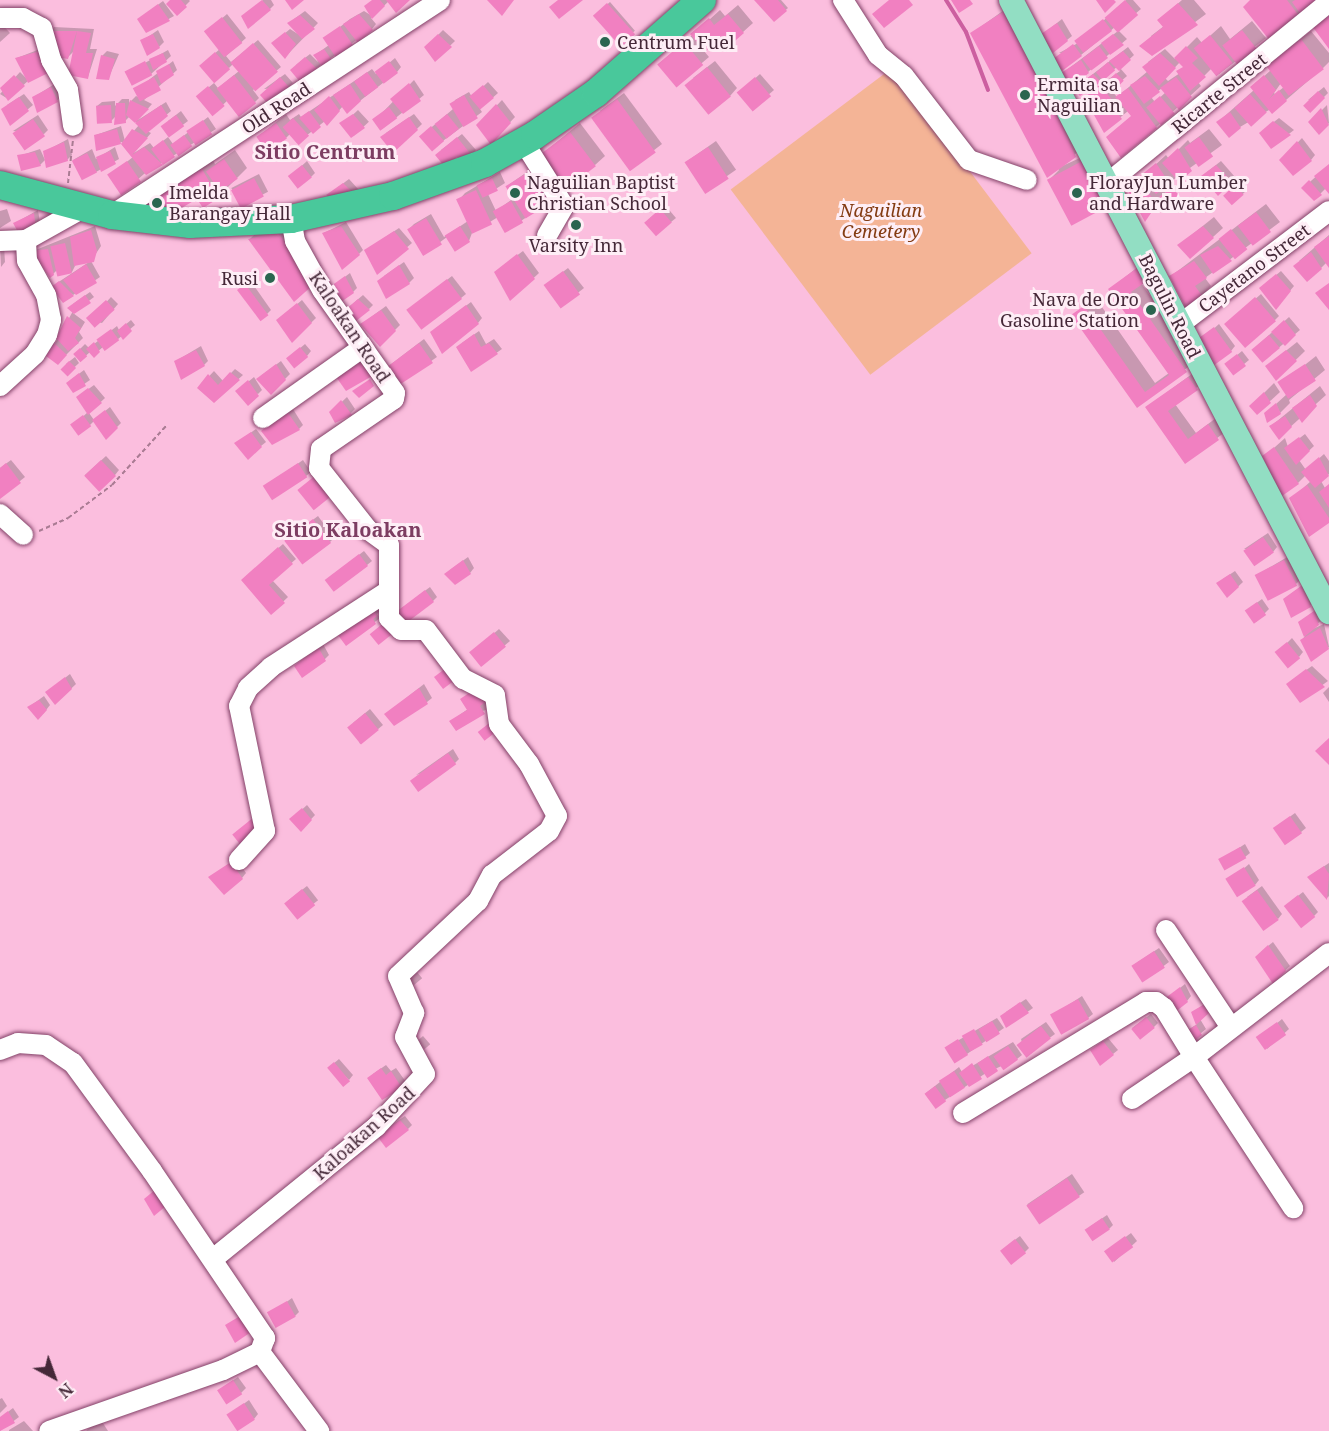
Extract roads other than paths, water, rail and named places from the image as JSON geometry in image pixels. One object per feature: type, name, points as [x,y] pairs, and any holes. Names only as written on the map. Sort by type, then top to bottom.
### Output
[{"type":"highway","points":[[0,185],[111,215],[190,224],[291,219],[436,182],[485,163],[596,93],[702,0]]},
{"type":"main road","name":"Bagulin Road","points":[[1011,0],[1329,612]]},
{"type":"street","name":"Old Road","points":[[111,215],[440,0]]},
{"type":"street","points":[[843,0],[878,55],[904,76],[969,160],[1027,180]]},
{"type":"street","name":"Ricarte Street","points":[[1108,183],[1329,2]]},
{"type":"street","points":[[0,18],[22,18],[42,28],[51,60],[68,90],[73,126]]},
{"type":"street","points":[[523,141],[564,206],[547,235]]},
{"type":"street","points":[[0,242],[26,240],[74,206]]},
{"type":"street","name":"Cayetano Street","points":[[1179,325],[1329,211]]},
{"type":"street","name":"Kaloakan Road","points":[[213,1259],[370,1132],[425,1074],[405,1037],[414,1013],[398,976],[478,901],[492,874],[549,831],[557,816],[529,764],[499,724],[495,695],[463,679],[426,630],[401,630],[386,613],[389,545],[368,530],[329,483],[318,458],[328,443],[395,396],[300,250],[291,219]]},
{"type":"street","points":[[0,386],[35,354],[48,335],[51,320],[46,295],[27,261],[26,240]]},
{"type":"street","points":[[263,418],[362,348]]},
{"type":"street","points":[[0,514],[23,535]]},
{"type":"street","points":[[239,860],[265,831],[239,706],[248,688],[271,667],[388,591]]},
{"type":"street","points":[[1166,930],[1230,1026]]},
{"type":"street","points":[[1132,1099],[1194,1057],[1230,1026],[1329,953]]},
{"type":"street","points":[[963,1113],[1146,1002],[1156,1002],[1164,1008],[1293,1208]]},
{"type":"street","points":[[0,1050],[31,1043],[63,1054],[213,1259],[262,1332],[265,1344],[260,1352],[223,1370],[49,1431]]},
{"type":"street","points":[[260,1352],[319,1431]]},
{"type":"waterway","points":[[946,0],[966,32],[988,90]]},
{"type":"place","name":"Centrum Fuel","points":[[605,42]]},
{"type":"place","name":"Ermita sa Naguilian","points":[[1025,95]]},
{"type":"place","name":"Naguilian Baptist Christian School","points":[[515,193]]},
{"type":"place","name":"FlorayJun Lumber and Hardware","points":[[1077,193]]},
{"type":"place","name":"Imelda Barangay Hall","points":[[157,203]]},
{"type":"place","name":"Varsity Inn","points":[[576,225]]},
{"type":"place","name":"Rusi","points":[[270,278]]},
{"type":"place","name":"Nava de Oro Gasoline Station","points":[[1151,310]]},
{"type":"district","name":"Sitio Centrum","points":[[325,151]]},
{"type":"district","name":"Sitio Kaloakan","points":[[348,529]]},
{"type":"park label","name":"Naguilian Cemetery","points":[[881,221]]}]
